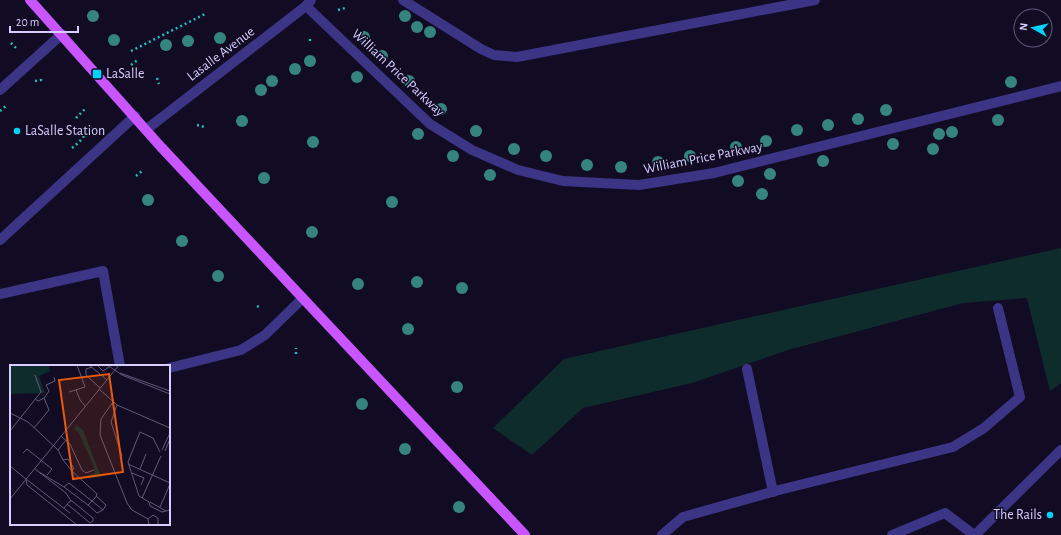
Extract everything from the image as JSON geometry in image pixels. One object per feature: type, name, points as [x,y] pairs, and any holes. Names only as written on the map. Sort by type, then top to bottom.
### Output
[{"type":"main road","points":[[30,0],[62,34],[161,147],[525,535]]},
{"type":"street","points":[[402,0],[494,55],[517,57],[815,0]]},
{"type":"street","name":"William Price Parkway","points":[[309,3],[430,124],[472,150],[518,170],[563,181],[639,185],[714,173],[1061,86]]},
{"type":"street","name":"Lasalle Avenue","points":[[146,129],[309,3]]},
{"type":"street","points":[[0,90],[62,34]]},
{"type":"street","points":[[0,240],[135,116]]},
{"type":"street","points":[[0,294],[103,271],[120,365]]},
{"type":"street","points":[[170,368],[241,350],[265,335],[303,298]]},
{"type":"street","points":[[662,535],[683,517],[773,492],[953,447],[984,428],[1020,397],[998,308]]},
{"type":"street","points":[[747,369],[773,492]]},
{"type":"street","points":[[892,535],[945,513],[975,535],[1061,450]]},
{"type":"path","points":[[338,10],[345,8]]},
{"type":"path","points":[[132,51],[207,13]]},
{"type":"path","points":[[310,36],[310,41]]},
{"type":"path","points":[[11,43],[17,49]]},
{"type":"path","points":[[131,65],[139,59]]},
{"type":"path","points":[[157,78],[159,84]]},
{"type":"path","points":[[76,118],[85,109]]},
{"type":"path","points":[[197,126],[205,127]]},
{"type":"path","points":[[86,128],[92,129]]},
{"type":"path","points":[[136,176],[142,171]]},
{"type":"path","points":[[257,306],[261,308]]},
{"type":"path","points":[[296,348],[296,354]]},
{"type":"green space","points":[[1061,248],[1061,383],[1050,391],[1027,298],[963,303],[788,350],[692,383],[583,408],[532,455],[493,428],[564,359]]},
{"type":"place","name":"LaSalle","points":[[97,74]]},
{"type":"place","name":"LaSalle Station","points":[[17,131]]},
{"type":"place","name":"The Rails","points":[[1050,515]]}]
